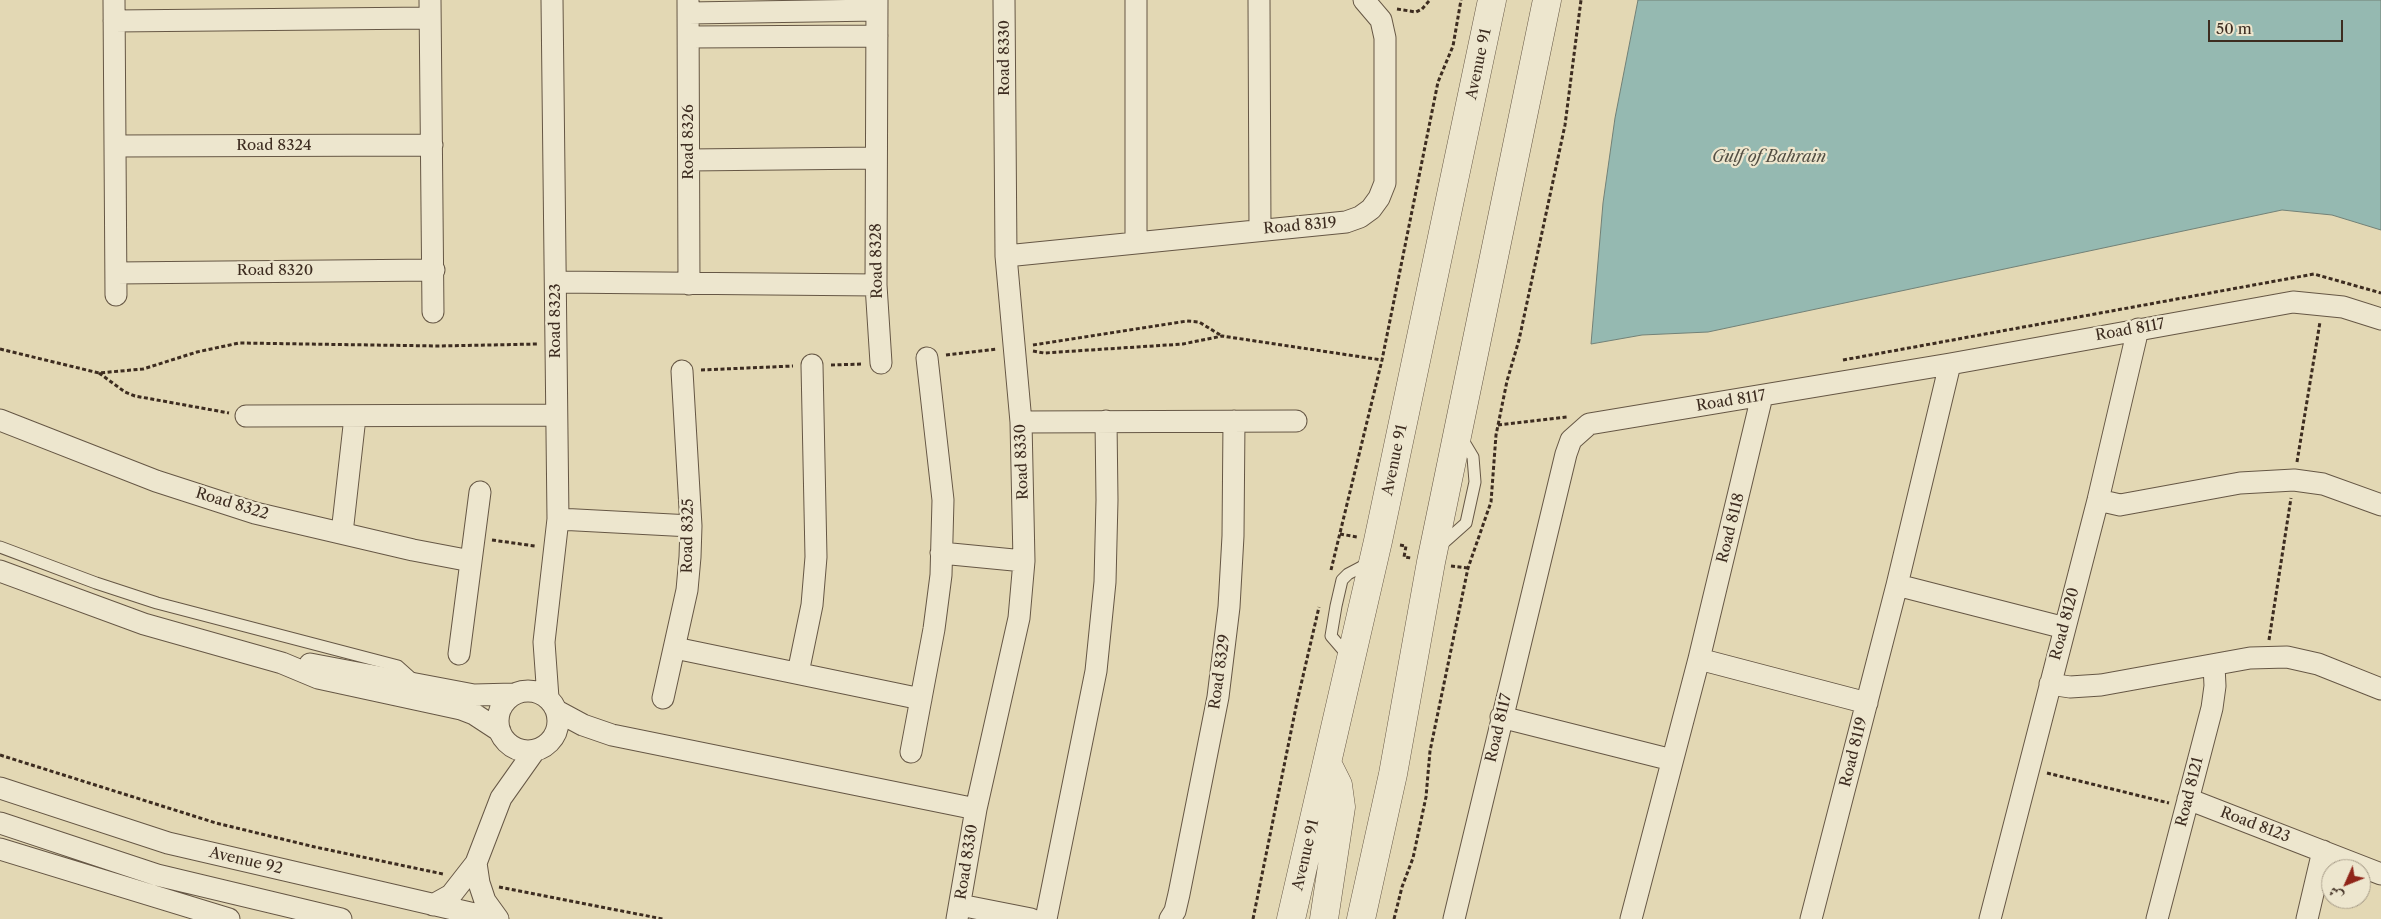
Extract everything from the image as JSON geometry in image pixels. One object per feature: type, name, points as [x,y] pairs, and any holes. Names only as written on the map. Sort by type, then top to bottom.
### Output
[{"type":"street","name":"Road 8323","points":[[552,0],[558,519],[544,642],[552,704]]},
{"type":"street","name":"Road 8330","points":[[959,912],[976,808],[1019,618],[1024,561],[1021,422],[1006,256],[1004,0]]},
{"type":"street","points":[[1136,0],[1136,242]]},
{"type":"street","points":[[1259,0],[1260,230]]},
{"type":"street","name":"Avenue 91","points":[[1291,919],[1375,551],[1492,0]]},
{"type":"street","points":[[1362,919],[1392,774],[1433,557],[1547,0]]},
{"type":"street","name":"Road 8319","points":[[1006,256],[1346,222],[1360,217],[1371,209],[1379,198],[1385,183],[1386,38],[1381,20],[1367,2]]},
{"type":"street","name":"Road 8328","points":[[688,7],[877,5],[876,285],[881,363]]},
{"type":"street","name":"Road 8326","points":[[688,7],[689,284]]},
{"type":"street","points":[[116,295],[114,10],[430,9],[434,270],[432,312]]},
{"type":"street","points":[[689,38],[877,36]]},
{"type":"street","name":"Road 8324","points":[[115,146],[432,145]]},
{"type":"street","points":[[689,160],[876,158]]},
{"type":"street","name":"Road 8320","points":[[116,272],[434,270]]},
{"type":"street","points":[[556,282],[876,285]]},
{"type":"street","name":"Road 8117","points":[[1454,919],[1501,717],[1566,454],[1571,440],[1589,424],[1950,364],[2293,302],[2343,307],[2381,319]]},
{"type":"street","name":"Road 8120","points":[[1990,919],[2098,500],[2138,329]]},
{"type":"street","points":[[911,752],[934,629],[942,553],[943,500],[927,358]]},
{"type":"street","name":"Road 8119","points":[[1811,919],[1897,585],[1950,364]]},
{"type":"street","points":[[798,674],[812,605],[816,557],[812,365]]},
{"type":"street","name":"Road 8325","points":[[663,698],[686,590],[691,526],[682,371]]},
{"type":"street","name":"Road 8118","points":[[1631,919],[1699,659],[1762,396]]},
{"type":"street","points":[[246,416],[556,415]]},
{"type":"street","points":[[342,533],[355,417]]},
{"type":"street","name":"Road 8322","points":[[0,420],[156,481],[255,513],[413,550],[472,561]]},
{"type":"street","points":[[1046,919],[1096,670],[1105,582],[1106,421]]},
{"type":"street","name":"Road 8329","points":[[1170,919],[1175,911],[1179,894],[1218,697],[1229,607],[1233,536],[1234,421]]},
{"type":"street","points":[[1021,422],[1296,421]]},
{"type":"street","points":[[2098,500],[2120,505],[2240,483],[2294,480],[2323,484],[2381,505]]},
{"type":"street","points":[[459,654],[480,492]]},
{"type":"street","points":[[558,519],[691,526]]},
{"type":"street","points":[[942,553],[1024,561]]},
{"type":"street","points":[[0,570],[144,624],[282,663],[327,681],[461,709],[474,714],[518,748],[542,746],[580,736],[612,735]]},
{"type":"street","points":[[1897,585],[2065,628]]},
{"type":"street","name":"Road 8323","points":[[516,693],[544,642]]},
{"type":"street","points":[[675,648],[921,699]]},
{"type":"street","points":[[2050,684],[2070,687],[2101,684],[2250,658],[2287,657],[2318,664],[2381,689]]},
{"type":"street","points":[[1699,659],[1866,703]]},
{"type":"street","points":[[282,663],[322,665],[474,695],[536,692],[583,725],[612,735],[976,808]]},
{"type":"street","name":"Road 8121","points":[[2158,919],[2214,697],[2214,665]]},
{"type":"street","points":[[501,798],[502,735],[499,714],[507,699],[516,693]]},
{"type":"street","points":[[433,905],[451,895],[473,875],[501,798],[558,728],[552,704]]},
{"type":"street","points":[[1501,717],[1672,760]]},
{"type":"street","points":[[1324,919],[1341,807],[1338,785],[1327,763]]},
{"type":"street","name":"Avenue 92","points":[[0,788],[168,843],[497,919]]},
{"type":"street","name":"Road 8123","points":[[2187,803],[2323,851],[2381,874]]},
{"type":"street","points":[[0,823],[157,875],[341,919]]},
{"type":"street","points":[[2307,919],[2323,851]]},
{"type":"street","points":[[6,856],[229,919]]},
{"type":"street","points":[[473,875],[485,902],[497,919]]},
{"type":"street","points":[[959,912],[1032,919]]},
{"type":"lane","points":[[0,547],[96,583],[157,603],[398,666],[404,669],[418,685]]},
{"type":"path","points":[[1367,2],[1416,12],[1422,9],[1430,0]]},
{"type":"path","points":[[1329,574],[1382,360],[1438,82],[1453,46],[1462,0]]},
{"type":"path","points":[[1394,919],[1415,850],[1426,797],[1430,751],[1468,568],[1491,502],[1496,435],[1507,381],[1517,349],[1565,126],[1581,0]]},
{"type":"path","points":[[927,358],[1013,348],[1187,322],[1199,322],[1222,336]]},
{"type":"path","points":[[1013,348],[1044,353],[1184,344],[1222,336],[1382,360]]},
{"type":"path","points":[[0,349],[98,373],[144,369],[197,352],[239,343],[429,346],[556,343]]},
{"type":"path","points":[[682,371],[881,363]]},
{"type":"path","points":[[98,373],[125,392],[135,396],[246,416]]},
{"type":"path","points":[[1340,534],[1375,551],[1406,546],[1404,557],[1433,557],[1468,568]]},
{"type":"path","points":[[474,538],[556,548]]},
{"type":"path","points":[[1253,919],[1297,702],[1320,605]]},
{"type":"path","points":[[0,755],[216,823],[314,847],[473,875],[663,919]]},
{"type":"path","points":[[2029,768],[2187,803]]},
{"type":"water","name":"Gulf of Bahrain","points":[[1638,0],[2381,0],[2381,230],[2332,215],[2282,210],[1708,332],[1642,335],[1591,344],[1603,203],[1615,118]]}]
